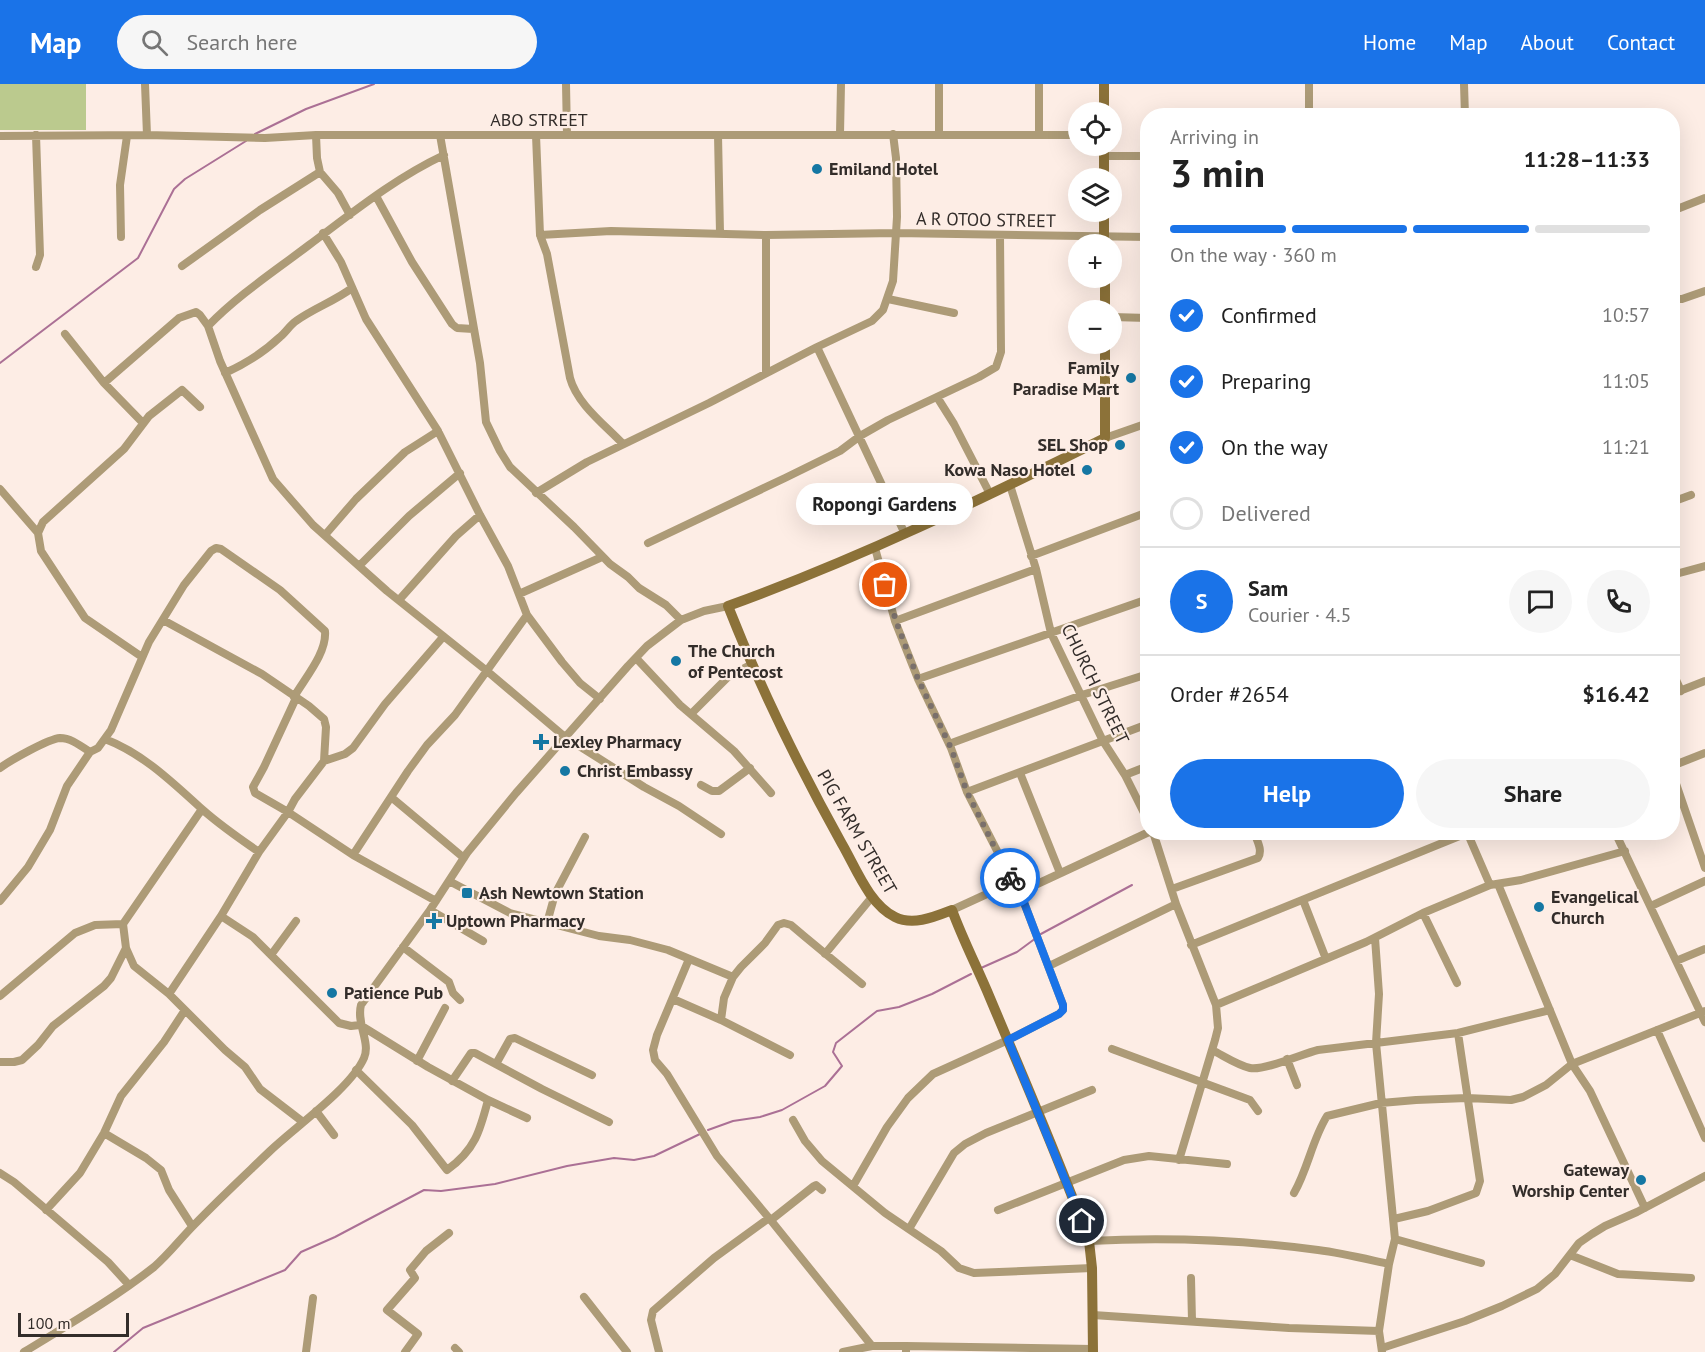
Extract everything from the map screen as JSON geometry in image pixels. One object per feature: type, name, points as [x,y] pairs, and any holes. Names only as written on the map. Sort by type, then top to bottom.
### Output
[{"type":"street","points":[[146,84],[147,135]]},
{"type":"street","points":[[566,84],[567,135]]},
{"type":"street","points":[[840,134],[842,84]]},
{"type":"street","points":[[939,84],[939,134]]},
{"type":"street","points":[[1039,84],[1039,135]]},
{"type":"street","points":[[1104,84],[1104,102]]},
{"type":"street","points":[[1309,84],[1309,108]]},
{"type":"street","points":[[1464,84],[1465,108]]},
{"type":"street","points":[[536,493],[587,462],[872,321],[883,310],[893,281],[896,233],[896,159],[893,134]]},
{"type":"street","points":[[36,135],[40,255],[36,267]]},
{"type":"street","name":"ABO STREET","points":[[0,136],[147,135],[266,138],[316,135],[1068,135]]},
{"type":"street","points":[[316,135],[320,172],[338,193],[350,215]]},
{"type":"street","points":[[440,135],[480,363],[486,422],[510,467],[602,556],[639,588],[666,605],[681,620]]},
{"type":"street","points":[[536,135],[540,235],[547,254],[572,385],[623,444]]},
{"type":"street","points":[[718,135],[720,234]]},
{"type":"street","points":[[121,237],[120,185],[127,136]]},
{"type":"street","points":[[1122,153],[1140,155]]},
{"type":"street","points":[[208,326],[249,289],[323,233],[376,196],[444,155]]},
{"type":"street","points":[[182,267],[260,210],[320,172]]},
{"type":"street","points":[[376,196],[412,262],[452,324],[457,328],[473,329]]},
{"type":"street","points":[[1680,208],[1705,198]]},
{"type":"street","name":"A R OTOO STREET","points":[[540,235],[611,231],[766,235],[896,233],[1068,239]]},
{"type":"street","points":[[323,233],[341,262],[366,319],[438,431],[508,566],[527,615],[580,683],[600,699]]},
{"type":"street","points":[[766,235],[766,373]]},
{"type":"street","points":[[648,543],[840,451],[860,436],[996,367],[1001,352],[1000,236]]},
{"type":"street","name":"A R OTOO STREET","points":[[1122,239],[1140,238]]},
{"type":"street","points":[[225,373],[280,338],[296,321],[352,288]]},
{"type":"street","points":[[1680,298],[1705,291]]},
{"type":"street","points":[[888,299],[954,313]]},
{"type":"street","points":[[104,383],[179,318],[196,312],[208,326],[225,373],[273,479],[294,505],[399,600],[565,737],[721,834]]},
{"type":"street","points":[[1122,317],[1140,318]]},
{"type":"street","points":[[65,334],[104,383],[142,422]]},
{"type":"street","points":[[818,347],[905,534]]},
{"type":"street","points":[[1105,354],[1105,438]]},
{"type":"street","points":[[38,533],[43,522],[124,449],[142,422],[182,390],[200,407]]},
{"type":"street","points":[[937,397],[990,494]]},
{"type":"street","points":[[24,1352],[129,1285],[156,1265],[192,1226],[316,1111],[356,1070],[365,1056],[366,1046],[360,1025],[361,1005],[430,910],[464,858],[516,793],[648,646],[681,620],[797,581],[875,548],[1105,438],[1140,426]]},
{"type":"street","points":[[325,535],[405,452],[438,431]]},
{"type":"street","points":[[360,565],[409,516],[460,473]]},
{"type":"street","name":"CHURCH STREET","points":[[1010,485],[1036,569],[1051,633],[1103,741],[1125,775],[1140,805]]},
{"type":"street","points":[[0,489],[38,533],[41,551],[85,618],[142,657]]},
{"type":"street","points":[[1680,499],[1691,495]]},
{"type":"street","points":[[399,600],[456,536],[480,515]]},
{"type":"street","points":[[1031,556],[1140,515]]},
{"type":"street","points":[[0,901],[28,867],[50,830],[67,786],[90,752],[95,750],[111,730],[156,629],[164,620],[195,569],[216,548],[221,549],[280,590],[325,631],[326,638],[320,655],[295,697],[253,787],[255,793],[353,855],[436,901]]},
{"type":"street","points":[[852,1186],[887,1127],[908,1098],[933,1074],[1008,1040],[1063,1010],[1049,966],[1020,892],[967,792],[949,744],[918,679],[896,621],[875,548]]},
{"type":"street","points":[[519,594],[602,556]]},
{"type":"street","points":[[1680,573],[1705,566]]},
{"type":"street","points":[[896,621],[1036,569]]},
{"type":"street","points":[[918,679],[1140,603]]},
{"type":"street","name":"PIG FARM STREET","points":[[728,606],[772,712],[800,767],[872,897],[886,911],[897,918],[912,921],[928,919],[1013,882]]},
{"type":"street","points":[[353,855],[427,745],[455,715],[527,615]]},
{"type":"street","points":[[164,620],[262,674],[320,714],[326,728],[324,761],[259,852],[169,994]]},
{"type":"street","points":[[324,761],[345,754],[353,748],[385,704],[443,637]]},
{"type":"street","points":[[636,658],[680,705],[713,732],[750,768],[771,793]]},
{"type":"street","points":[[691,714],[728,677],[752,664]]},
{"type":"street","points":[[949,744],[1082,695],[1140,677]]},
{"type":"street","points":[[1681,690],[1705,681]]},
{"type":"street","points":[[967,792],[1140,727]]},
{"type":"street","points":[[0,768],[60,738],[69,740],[90,752]]},
{"type":"street","points":[[105,739],[140,757],[177,785],[202,809],[259,852]]},
{"type":"street","points":[[1680,763],[1705,753]]},
{"type":"street","points":[[701,785],[712,791],[719,791],[750,768]]},
{"type":"street","points":[[1125,775],[1140,769]]},
{"type":"street","points":[[1020,772],[1060,873]]},
{"type":"street","points":[[1680,795],[1705,868]]},
{"type":"street","points":[[391,797],[464,858]]},
{"type":"street","points":[[202,809],[123,924],[126,948],[134,966],[169,994],[245,1067],[260,1089],[303,1122]]},
{"type":"street","points":[[547,923],[559,886],[585,837]]},
{"type":"street","points":[[1020,892],[1140,837]]},
{"type":"street","points":[[1154,840],[1191,945],[1216,1005],[1218,1028],[1179,1160]]},
{"type":"street","points":[[1172,889],[1258,858],[1260,847],[1257,840]]},
{"type":"street","points":[[1191,945],[1450,840]]},
{"type":"street","points":[[1471,840],[1494,885],[1551,1010],[1572,1064],[1590,1091],[1645,1209]]},
{"type":"street","points":[[1619,840],[1676,961],[1703,1012],[1705,1022]]},
{"type":"street","points":[[1216,1005],[1375,938],[1423,913],[1494,885],[1521,880],[1624,851]]},
{"type":"street","points":[[449,881],[510,913],[599,936],[630,940],[668,950],[733,977]]},
{"type":"street","points":[[1651,906],[1705,881]]},
{"type":"street","points":[[825,954],[872,897]]},
{"type":"street","points":[[1303,900],[1326,959]]},
{"type":"street","points":[[1049,966],[1176,904]]},
{"type":"street","points":[[430,910],[483,941]]},
{"type":"street","points":[[843,1352],[872,1346],[906,1349],[1093,1351],[1092,1268],[1089,1241],[1008,1040],[960,934],[952,910]]},
{"type":"street","points":[[1423,913],[1457,983]]},
{"type":"street","points":[[221,915],[253,937],[339,1023],[351,1026],[360,1025],[452,1081],[527,1118]]},
{"type":"street","points":[[272,955],[296,921]]},
{"type":"street","points":[[721,1020],[724,998],[733,977],[765,943],[778,925],[784,923],[791,925],[862,984]]},
{"type":"street","points":[[0,996],[75,933],[95,925],[123,924]]},
{"type":"street","points":[[1375,938],[1379,994],[1376,1043],[1395,1239],[1379,1331],[1382,1350],[1511,1302],[1537,1289],[1555,1274],[1580,1243],[1605,1226],[1645,1209],[1705,1176]]},
{"type":"street","points":[[403,947],[449,982],[453,993],[460,1000]]},
{"type":"street","points":[[0,1062],[22,1060],[53,1026],[104,986],[111,978],[126,948]]},
{"type":"street","points":[[1676,961],[1705,949]]},
{"type":"street","points":[[689,959],[657,1035],[653,1050],[655,1060],[667,1074],[717,1156],[872,1346]]},
{"type":"street","points":[[673,999],[790,1055]]},
{"type":"street","points":[[417,1060],[445,1008]]},
{"type":"street","points":[[46,1210],[80,1173],[104,1134],[122,1096],[185,1010]]},
{"type":"street","points":[[1212,1050],[1251,1068],[1273,1065],[1318,1050],[1458,1033],[1551,1010]]},
{"type":"street","points":[[1294,1193],[1327,1116],[1381,1103],[1467,1098],[1510,1100],[1523,1097],[1546,1085],[1572,1064],[1703,1012]]},
{"type":"street","points":[[1657,1030],[1705,1138]]},
{"type":"street","points":[[1394,1220],[1428,1211],[1476,1193],[1480,1181],[1458,1033]]},
{"type":"street","points":[[496,1064],[512,1038],[523,1041],[592,1075]]},
{"type":"street","points":[[1112,1049],[1250,1100],[1257,1111]]},
{"type":"street","points":[[452,1081],[471,1053],[475,1053],[609,1122]]},
{"type":"street","points":[[1287,1059],[1297,1085]]},
{"type":"street","points":[[356,1070],[411,1125],[447,1170],[456,1164],[477,1137],[488,1100]]},
{"type":"street","points":[[909,1229],[954,1154],[964,1144],[1092,1090]]},
{"type":"street","points":[[316,1111],[334,1135]]},
{"type":"street","points":[[793,1120],[805,1142],[816,1154],[885,1213],[941,1251],[959,1268],[974,1273],[1092,1268]]},
{"type":"street","points":[[104,1134],[146,1158],[161,1170],[172,1195],[192,1226]]},
{"type":"street","points":[[998,1210],[1124,1160],[1149,1156],[1227,1164]]},
{"type":"street","points":[[0,1173],[14,1182],[108,1262],[129,1285]]},
{"type":"street","points":[[659,1352],[651,1320],[653,1311],[714,1258],[814,1186],[822,1190]]},
{"type":"street","points":[[405,1352],[418,1334],[387,1310],[415,1278],[410,1270],[426,1251],[449,1233]]},
{"type":"street","points":[[1089,1241],[1123,1239],[1218,1241],[1318,1250],[1389,1264]]},
{"type":"street","points":[[1395,1239],[1481,1263]]},
{"type":"street","points":[[1570,1255],[1618,1274],[1692,1278]]},
{"type":"street","points":[[1191,1278],[1192,1321]]},
{"type":"street","points":[[584,1297],[627,1352]]},
{"type":"street","points":[[306,1352],[314,1298]]},
{"type":"street","points":[[1093,1315],[1289,1328],[1379,1331]]},
{"type":"green space","points":[[0,84],[86,84],[86,130],[0,130]]},
{"type":"waterway","points":[[255,134],[306,109],[374,84]]},
{"type":"waterway","points":[[0,363],[138,258],[174,189],[185,179],[246,141]]},
{"type":"waterway","points":[[1039,935],[1132,885]]},
{"type":"waterway","points":[[981,968],[1017,952],[1036,938]]},
{"type":"waterway","points":[[708,1130],[733,1121],[760,1117],[782,1110],[825,1086],[842,1066],[833,1052],[836,1043],[877,1011],[899,1007],[932,994],[971,974]]},
{"type":"waterway","points":[[114,1352],[143,1328],[285,1270],[301,1252],[335,1237],[424,1190],[441,1191],[495,1184],[567,1166],[614,1158],[634,1160],[654,1156],[700,1134]]},
{"type":"way so far","points":[[885,585],[918,679],[951,748],[967,792],[1010,878]]},
{"type":"place","name":"Emiland Hotel","points":[[817,169]]},
{"type":"place","name":"Family Paradise Mart","points":[[1131,378]]},
{"type":"place","name":"SEL Shop","points":[[1120,445]]},
{"type":"place","name":"Kowa Naso Hotel","points":[[1087,470]]},
{"type":"place","name":"Ropongi Gardens","points":[[885,585]]},
{"type":"place","name":"The Church of Pentecost","points":[[676,661]]},
{"type":"place","name":"Lexley Pharmacy","points":[[541,742]]},
{"type":"place","name":"Christ Embassy","points":[[565,771]]},
{"type":"place","name":"Ash Newtown Station","points":[[467,893]]},
{"type":"place","name":"Evangelical Church","points":[[1539,907]]},
{"type":"place","name":"Uptown Pharmacy","points":[[434,921]]},
{"type":"place","name":"Patience Pub","points":[[332,993]]},
{"type":"place","name":"Gateway Worship Center","points":[[1641,1180]]},
{"type":"route","points":[[1010,878],[1020,892],[1049,966],[1063,1010],[1008,1040],[1082,1221]]}]
